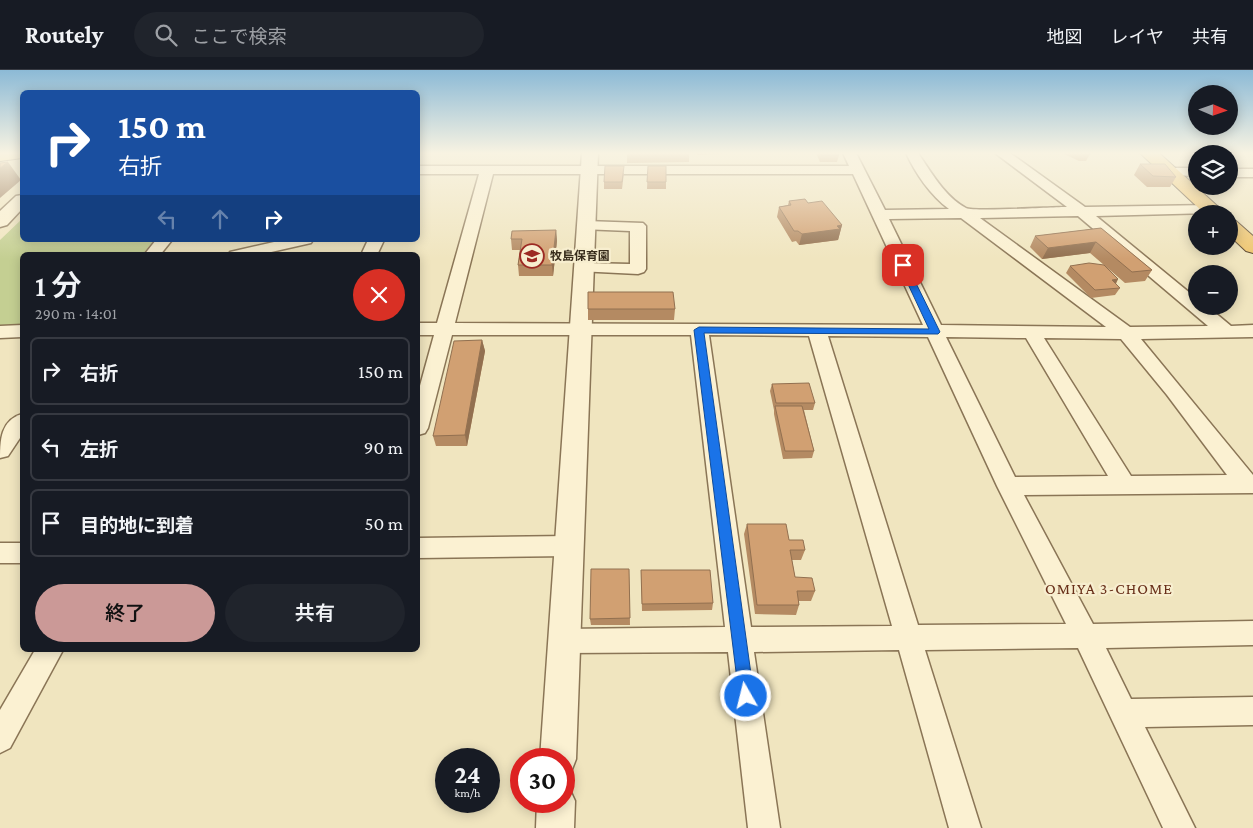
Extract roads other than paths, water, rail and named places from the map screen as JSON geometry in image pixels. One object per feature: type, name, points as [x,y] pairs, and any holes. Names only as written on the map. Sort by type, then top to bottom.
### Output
[{"type":"highway","points":[[1190,188],[1208,205]]},
{"type":"highway","points":[[1238,233],[1253,247]]},
{"type":"street","points":[[420,420],[482,188]]},
{"type":"street","points":[[559,748],[588,188]]},
{"type":"street","points":[[867,188],[1008,486],[1086,636],[1179,828]]},
{"type":"street","points":[[936,188],[946,200],[962,213],[1126,333],[1250,484]]},
{"type":"street","points":[[1050,188],[1080,210],[1227,332]]},
{"type":"street","points":[[0,220],[20,202]]},
{"type":"street","points":[[880,215],[1080,210],[1188,211]]},
{"type":"street","points":[[584,268],[638,269],[638,226],[586,226]]},
{"type":"street","points":[[154,252],[162,242]]},
{"type":"street","points":[[246,252],[276,243]]},
{"type":"street","points":[[420,329],[581,328],[1032,333],[1253,331]]},
{"type":"street","points":[[699,330],[764,828]]},
{"type":"street","points":[[817,331],[965,828]]},
{"type":"street","points":[[0,332],[20,332]]},
{"type":"street","points":[[1032,333],[1125,485]]},
{"type":"street","points":[[0,450],[20,424]]},
{"type":"street","points":[[1008,486],[1250,484]]},
{"type":"street","points":[[420,548],[569,546]]},
{"type":"street","points":[[0,553],[20,553]]},
{"type":"street","points":[[565,641],[1253,633]]},
{"type":"street","points":[[0,738],[49,652]]},
{"type":"street","points":[[1122,713],[1253,711]]},
{"type":"street","points":[[555,828],[556,813]]},
{"type":"place","name":"牧島保育園","points":[[532,256]]},
{"type":"district","name":"OMIYA 3-CHOME","points":[[1109,588]]}]
